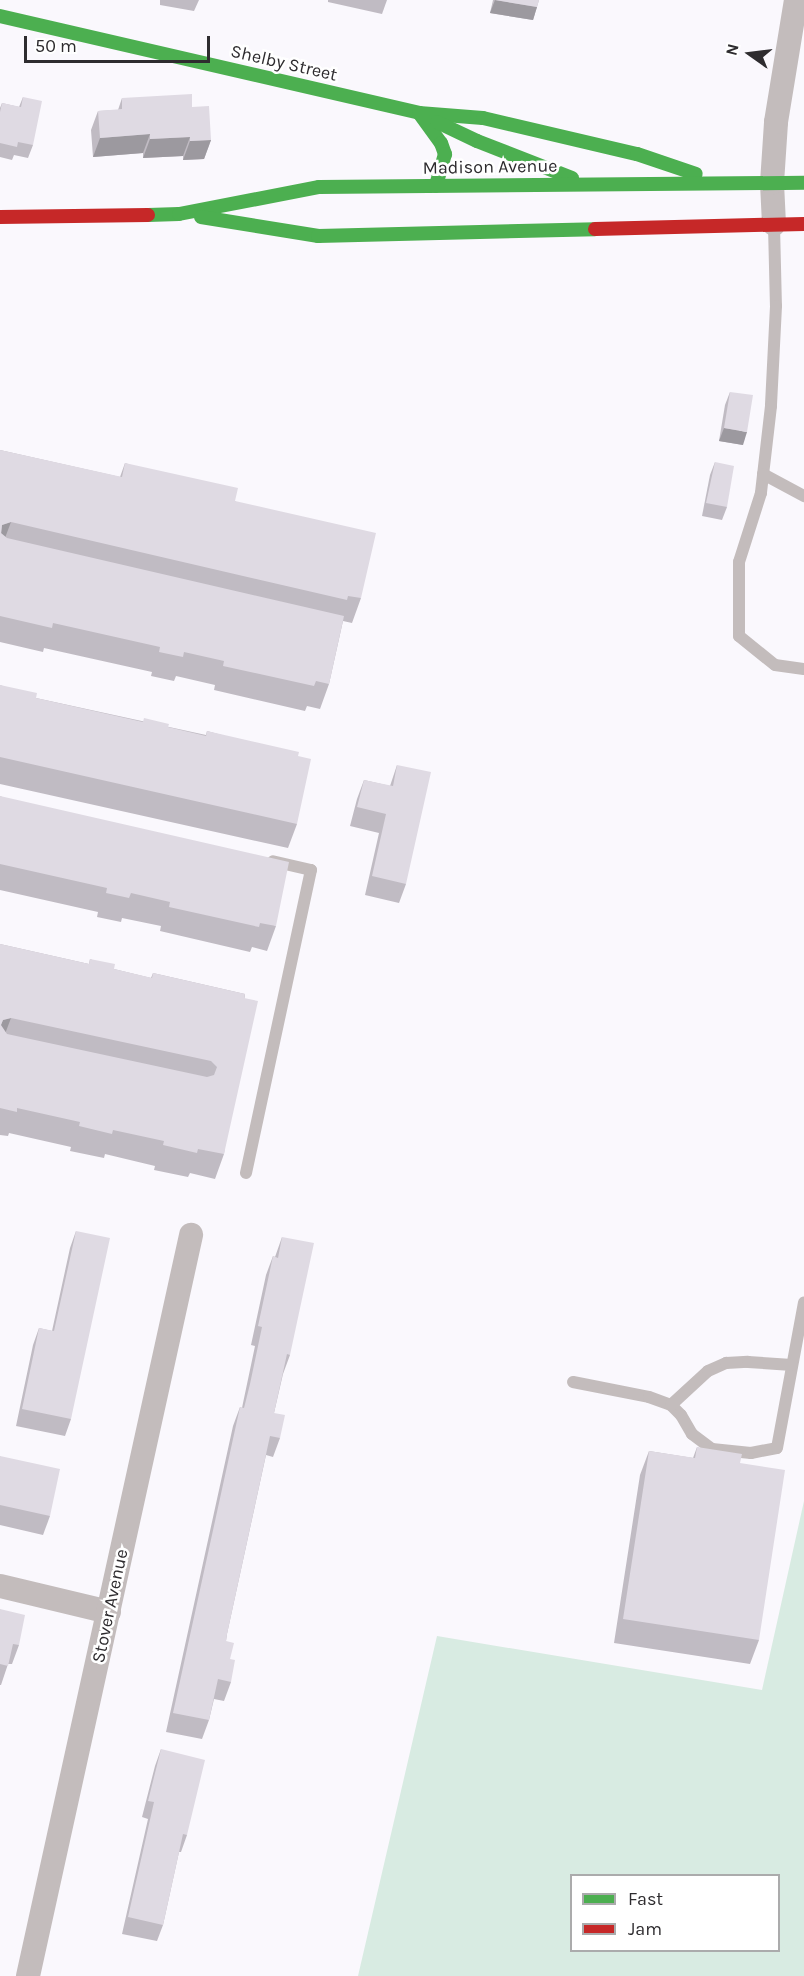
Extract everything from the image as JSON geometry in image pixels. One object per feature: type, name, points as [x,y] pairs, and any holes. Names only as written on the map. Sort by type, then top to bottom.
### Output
[{"type":"main road","name":"Shelby Street","points":[[0,15],[419,113],[483,118],[637,154],[718,182]]},
{"type":"main road","name":"Shelby Street","points":[[419,113],[477,141],[615,197]]},
{"type":"main road","points":[[419,113],[441,143],[445,154],[444,165],[436,186]]},
{"type":"main road","name":"Madison Avenue","points":[[0,217],[178,214],[319,187],[804,183]]},
{"type":"main road","points":[[650,212],[701,227]]},
{"type":"main road","name":"Madison Avenue","points":[[178,214],[318,236],[804,224]]},
{"type":"street","points":[[774,224],[772,183],[776,122],[794,77],[796,0]]},
{"type":"street","name":"Stover Avenue","points":[[28,1976],[191,1235]]},
{"type":"street","points":[[0,1586],[109,1612]]},
{"type":"lane","points":[[774,224],[776,306],[771,406],[760,493],[739,562],[739,636],[775,665],[804,669]]},
{"type":"lane","points":[[763,474],[804,496]]},
{"type":"lane","points":[[246,1173],[311,870],[265,859]]},
{"type":"lane","points":[[573,1382],[649,1396],[671,1405],[681,1415],[692,1434],[712,1449],[751,1453],[777,1448],[804,1302]]},
{"type":"lane","points":[[671,1405],[708,1371],[726,1364],[748,1362],[792,1365]]},
{"type":"green space","points":[[804,1501],[804,1976],[358,1976],[437,1636],[762,1690]]},
{"type":"building","points":[[495,0],[539,0],[537,7]]},
{"type":"building","points":[[192,94],[192,107],[209,106],[211,140],[190,141],[190,137],[150,139],[150,134],[100,138],[98,111],[122,109],[122,98]]},
{"type":"building","points":[[23,97],[42,101],[33,145],[18,142],[17,147],[0,143],[2,103],[21,107]]},
{"type":"building","points":[[730,392],[753,395],[747,432],[724,428]]},
{"type":"building","points":[[0,450],[122,477],[125,463],[238,488],[235,501],[376,533],[361,598],[348,596],[347,600],[11,522],[2,525],[1,533],[7,538],[344,616],[329,684],[316,681],[314,686],[223,666],[224,661],[184,652],[183,657],[159,652],[160,647],[53,623],[52,628],[0,616]]},
{"type":"building","points":[[715,462],[734,466],[727,507],[706,503]]},
{"type":"building","points":[[0,685],[37,693],[36,698],[143,722],[144,718],[169,724],[168,727],[206,736],[207,731],[299,752],[298,756],[311,759],[297,824],[0,757]]},
{"type":"building","points":[[397,765],[431,772],[406,884],[372,876],[386,814],[357,807],[364,780],[393,786]]},
{"type":"building","points":[[0,796],[289,862],[276,926],[260,923],[259,927],[169,907],[170,902],[131,893],[129,898],[106,893],[107,888],[0,864]]},
{"type":"building","points":[[0,944],[89,964],[90,959],[115,964],[114,969],[152,978],[153,973],[245,994],[244,998],[258,1001],[224,1154],[198,1149],[197,1153],[163,1145],[164,1141],[113,1130],[112,1134],[79,1126],[80,1122],[17,1108],[17,1112],[0,1108]],"holes":[[[11,1018],[211,1061],[217,1067],[214,1075],[207,1077],[7,1034],[1,1025],[3,1020]]]},
{"type":"building","points":[[76,1231],[110,1238],[71,1419],[22,1409],[39,1328],[54,1331]]},
{"type":"building","points":[[282,1237],[314,1243],[290,1355],[287,1354],[274,1413],[285,1415],[280,1438],[270,1436],[227,1634],[226,1641],[234,1643],[230,1659],[235,1660],[231,1682],[218,1679],[209,1720],[173,1713],[240,1407],[244,1408],[250,1384],[262,1327],[258,1326],[273,1256],[278,1258]]},
{"type":"building","points":[[697,1447],[742,1454],[740,1463],[785,1470],[759,1640],[623,1619],[649,1451],[695,1458]]},
{"type":"building","points":[[0,1456],[60,1469],[50,1516],[0,1505]]},
{"type":"building","points":[[0,1609],[25,1615],[19,1645],[13,1644],[8,1666],[0,1664]]},
{"type":"building","points":[[161,1749],[205,1760],[187,1835],[183,1834],[163,1925],[128,1917],[154,1802],[148,1801]]},
{"type":"traffic: fast","points":[[0,16],[419,113],[483,118],[637,154],[696,174]]},
{"type":"traffic: fast","points":[[419,113],[441,143],[445,154],[436,186]]},
{"type":"traffic: fast","points":[[437,122],[477,141],[572,178]]},
{"type":"traffic: fast","points":[[148,215],[179,214],[319,187],[804,183]]},
{"type":"traffic: fast","points":[[201,217],[318,236],[595,229]]},
{"type":"traffic: jam","points":[[0,217],[148,215]]},
{"type":"traffic: jam","points":[[595,229],[804,224]]}]
